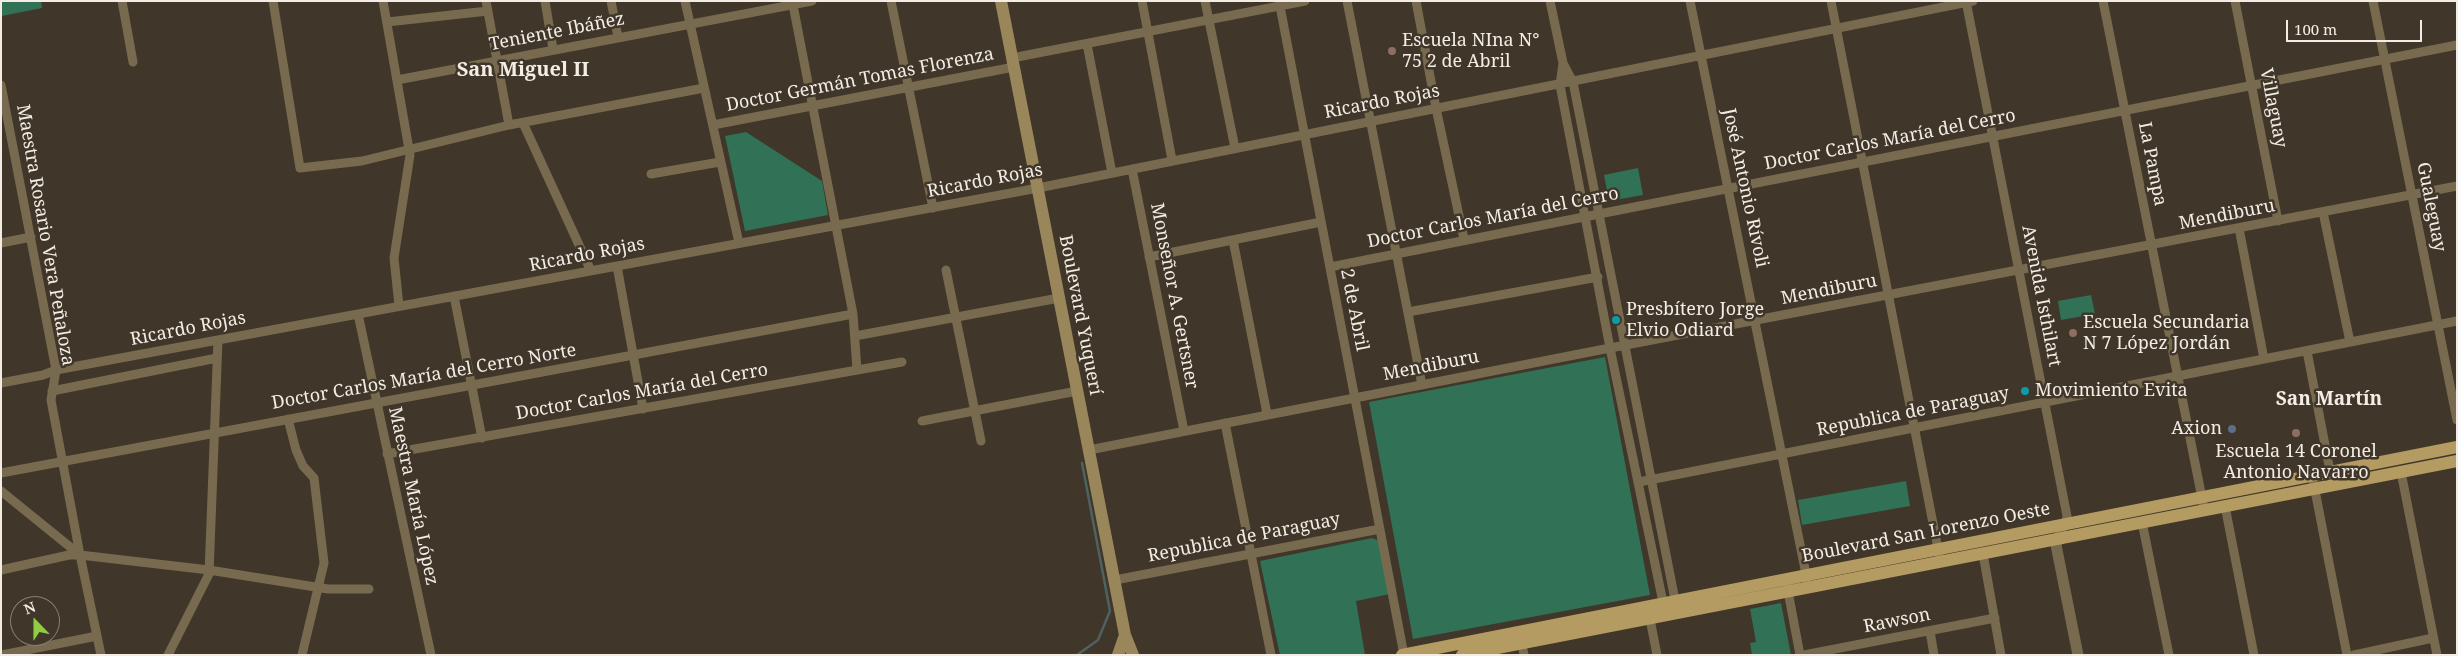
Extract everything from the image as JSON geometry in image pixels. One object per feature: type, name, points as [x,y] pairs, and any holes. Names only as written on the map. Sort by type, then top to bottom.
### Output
[{"type":"main road","name":"Boulevard Yuquerí","points":[[1001,1],[1125,635],[1133,655]]},
{"type":"main road","name":"Boulevard San Lorenzo Oeste","points":[[1403,655],[1522,643],[1670,608],[1807,581],[1938,549],[2457,447]]},
{"type":"main road","name":"Boulevard San Lorenzo Oeste","points":[[1807,581],[1940,562],[2457,461]]},
{"type":"main road","name":"Boulevard San Lorenzo Oeste","points":[[1462,655],[1650,619],[1670,608]]},
{"type":"main road","points":[[1118,655],[1125,635]]},
{"type":"street","points":[[122,1],[133,62]]},
{"type":"street","points":[[273,1],[300,168],[362,161],[509,125],[704,88]]},
{"type":"street","points":[[383,1],[410,155],[394,258],[399,306]]},
{"type":"street","points":[[486,1],[509,125]]},
{"type":"street","points":[[545,1],[553,49]]},
{"type":"street","points":[[611,1],[618,37]]},
{"type":"street","points":[[685,1],[739,244]]},
{"type":"street","name":"Teniente Ibáñez","points":[[397,80],[812,1]]},
{"type":"street","points":[[891,1],[933,208]]},
{"type":"street","points":[[1142,1],[1172,160]]},
{"type":"street","points":[[1205,1],[1235,148]]},
{"type":"street","name":"Doctor Germán Tomas Florenza","points":[[713,125],[909,88],[1087,44],[1279,4],[1304,1]]},
{"type":"street","points":[[1347,1],[1422,385]]},
{"type":"street","points":[[1416,1],[1436,108],[1464,239]]},
{"type":"street","points":[[1550,1],[1562,63],[1560,85],[1587,217],[1610,348],[1639,482],[1670,608]]},
{"type":"street","name":"José Antonio Rívoli","points":[[1690,1],[1807,581]]},
{"type":"street","points":[[1831,1],[1940,562]]},
{"type":"street","name":"La Pampa","points":[[2103,1],[2205,510]]},
{"type":"street","name":"Villaguay","points":[[2235,1],[2278,221]]},
{"type":"street","name":"Gualeguay","points":[[2373,1],[2457,420]]},
{"type":"street","name":"Ricardo Rojas","points":[[1,383],[43,375],[56,370],[1038,188],[1968,2]]},
{"type":"street","name":"Avenida Isthilart","points":[[1968,2],[1992,137],[2067,516],[2066,524]]},
{"type":"street","name":"2 de Abril","points":[[1279,4],[1403,655]]},
{"type":"street","points":[[794,5],[853,314],[857,370]]},
{"type":"street","points":[[387,22],[488,11]]},
{"type":"street","points":[[1087,44],[1112,173]]},
{"type":"street","name":"Doctor Carlos María del Cerro","points":[[1330,267],[1464,239],[1587,217],[1862,161],[2457,45]]},
{"type":"street","points":[[1562,63],[1573,82],[1651,480],[1670,608]]},
{"type":"street","name":"Maestra Rosario Vera Peñaloza","points":[[1,85],[4,112],[31,237],[56,370],[51,400],[80,556],[101,655]]},
{"type":"street","points":[[523,123],[591,271]]},
{"type":"street","points":[[651,174],[720,162]]},
{"type":"street","name":"Monseñor A. Gertsner","points":[[1132,168],[1184,431]]},
{"type":"street","name":"Mendiburu","points":[[1089,450],[1267,414],[2152,246],[2457,186]]},
{"type":"street","points":[[2323,212],[2350,342]]},
{"type":"street","points":[[1149,257],[1321,222]]},
{"type":"street","points":[[2239,228],[2264,359]]},
{"type":"street","points":[[1,243],[31,237]]},
{"type":"street","points":[[1233,240],[1267,414]]},
{"type":"street","points":[[617,266],[643,409]]},
{"type":"street","points":[[946,270],[981,441]]},
{"type":"street","points":[[1408,312],[1598,278]]},
{"type":"street","points":[[454,296],[482,438]]},
{"type":"street","points":[[855,336],[1059,298]]},
{"type":"street","name":"Maestra María López","points":[[358,314],[430,655]]},
{"type":"street","name":"Doctor Carlos María del Cerro Norte","points":[[1,473],[853,314]]},
{"type":"street","name":"Republica de Paraguay","points":[[1639,482],[2457,321]]},
{"type":"street","points":[[168,655],[209,574],[218,340]]},
{"type":"street","points":[[2307,351],[2330,471]]},
{"type":"street","points":[[52,391],[217,358]]},
{"type":"street","name":"Doctor Carlos María del Cerro","points":[[388,454],[902,362]]},
{"type":"street","points":[[922,420],[1077,391]]},
{"type":"street","points":[[288,419],[296,450],[303,466],[314,478],[324,562],[302,655]]},
{"type":"street","points":[[1225,423],[1271,655]]},
{"type":"street","points":[[2401,472],[2437,655]]},
{"type":"street","points":[[2312,475],[2347,655]]},
{"type":"street","points":[[1,491],[80,556]]},
{"type":"street","points":[[2224,506],[2254,655]]},
{"type":"street","points":[[2142,522],[2169,655]]},
{"type":"street","points":[[2066,524],[2056,545],[2078,655]]},
{"type":"street","name":"Republica de Paraguay","points":[[1114,580],[1380,529]]},
{"type":"street","points":[[1983,554],[2001,655]]},
{"type":"street","points":[[1,570],[69,555],[209,570],[328,589],[369,589]]},
{"type":"street","points":[[1787,585],[1800,655]]},
{"type":"street","name":"Rawson","points":[[1804,655],[1995,618]]},
{"type":"street","points":[[1650,619],[1657,655]]},
{"type":"street","points":[[1930,631],[1934,655]]},
{"type":"street","points":[[2,655],[97,636]]},
{"type":"street","points":[[2354,655],[2434,638]]},
{"type":"green space","points":[[1,1],[41,1],[42,8],[2,16]]},
{"type":"green space","points":[[746,132],[822,181],[828,215],[745,231],[725,136]]},
{"type":"green space","points":[[1638,168],[1643,195],[1609,201],[1604,175]]},
{"type":"green space","points":[[2091,295],[2095,314],[2061,320],[2058,301]]},
{"type":"green space","points":[[1605,357],[1650,595],[1413,639],[1369,402]]},
{"type":"green space","points":[[1906,481],[1910,506],[1802,525],[1798,500]]},
{"type":"green space","points":[[1372,538],[1380,541],[1390,594],[1356,601],[1365,655],[1280,655],[1260,561]]},
{"type":"green space","points":[[1781,603],[1791,655],[1752,655],[1750,643],[1756,642],[1750,609]]},
{"type":"waterway","points":[[1077,655],[1098,640],[1110,611],[1082,463]]},
{"type":"place","name":"Escuela NIna N° 75 2 de Abril","points":[[1392,51]]},
{"type":"place","name":"Presbítero Jorge Elvio Odiard","points":[[1616,320]]},
{"type":"place","name":"Escuela Secundaria N 7 López Jordán","points":[[2073,333]]},
{"type":"place","name":"Movimiento Evita","points":[[2025,391]]},
{"type":"place","name":"Axion","points":[[2232,429]]},
{"type":"place","name":"Escuela 14 Coronel Antonio Navarro","points":[[2296,433]]},
{"type":"district","name":"San Miguel II","points":[[523,70]]},
{"type":"district","name":"San Martín","points":[[2329,400]]}]
